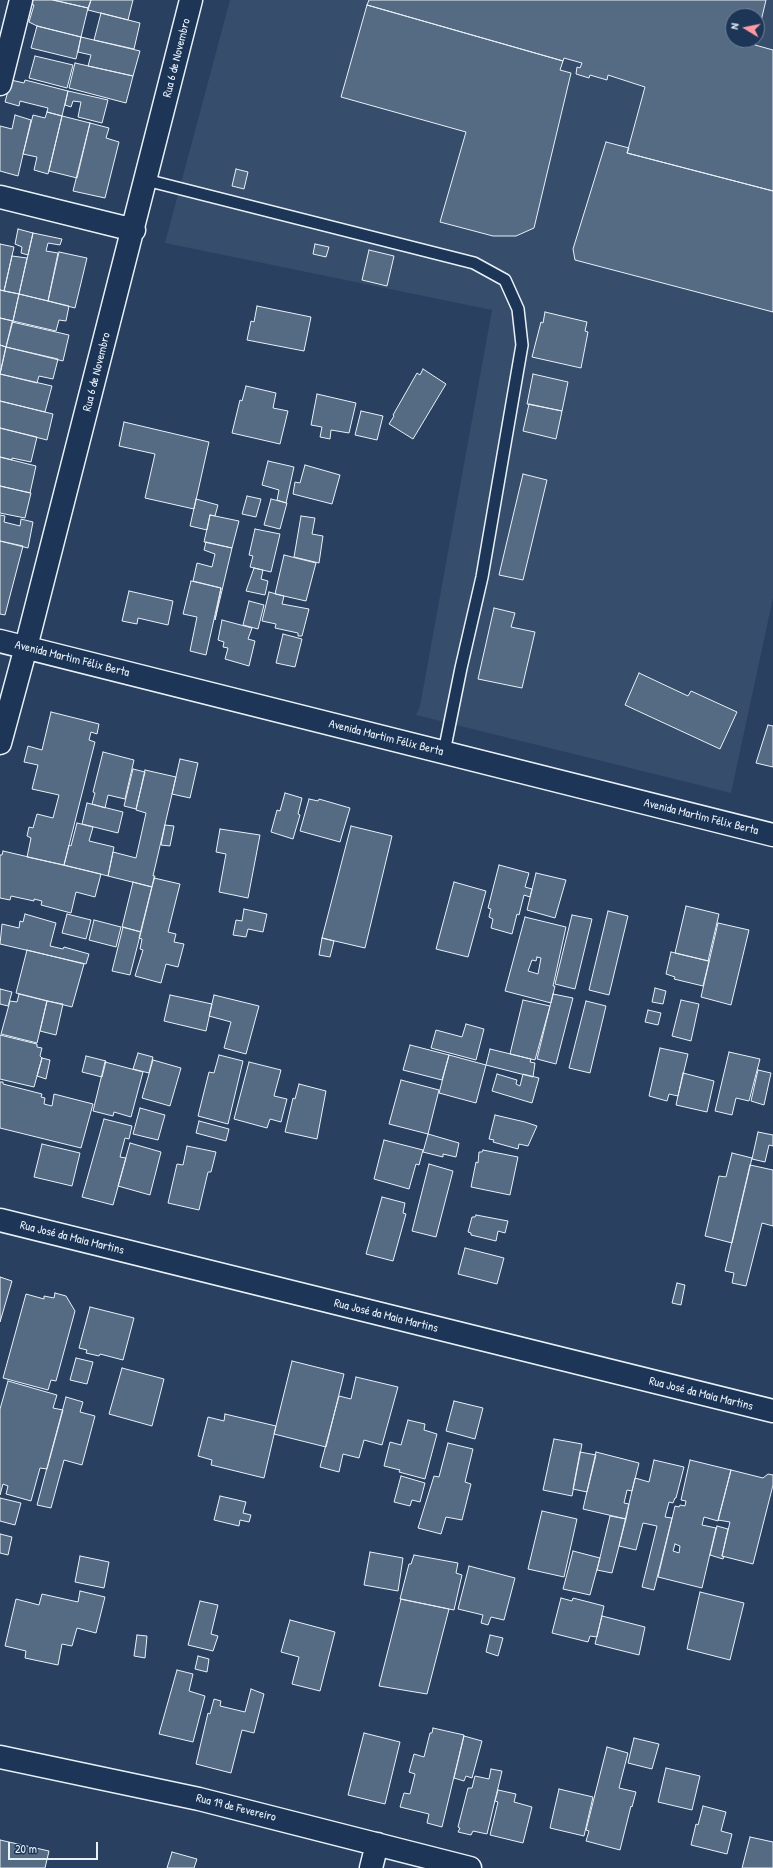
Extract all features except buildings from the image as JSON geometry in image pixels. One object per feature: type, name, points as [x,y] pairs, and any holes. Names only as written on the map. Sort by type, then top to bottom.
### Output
[{"type":"street","points":[[0,84],[21,0]]},
{"type":"street","name":"Rua 6 de Novembro","points":[[0,743],[134,230],[191,0]]},
{"type":"street","points":[[0,198],[134,230]]},
{"type":"street","name":"Avenida Martim Félix Berta","points":[[0,641],[773,835]]},
{"type":"street","name":"Rua José da Maia Martins","points":[[0,1220],[773,1411]]},
{"type":"street","name":"Rua 19 de Fevereiro","points":[[0,1757],[199,1799],[470,1868]]},
{"type":"street","points":[[372,1868],[377,1844]]},
{"type":"lane","points":[[146,180],[474,263],[505,280],[518,309],[522,345],[482,577],[461,668],[444,752]]},
{"type":"shaded area","points":[[230,0],[773,0],[773,598],[731,793],[416,715],[420,706],[492,310],[165,243]]}]
